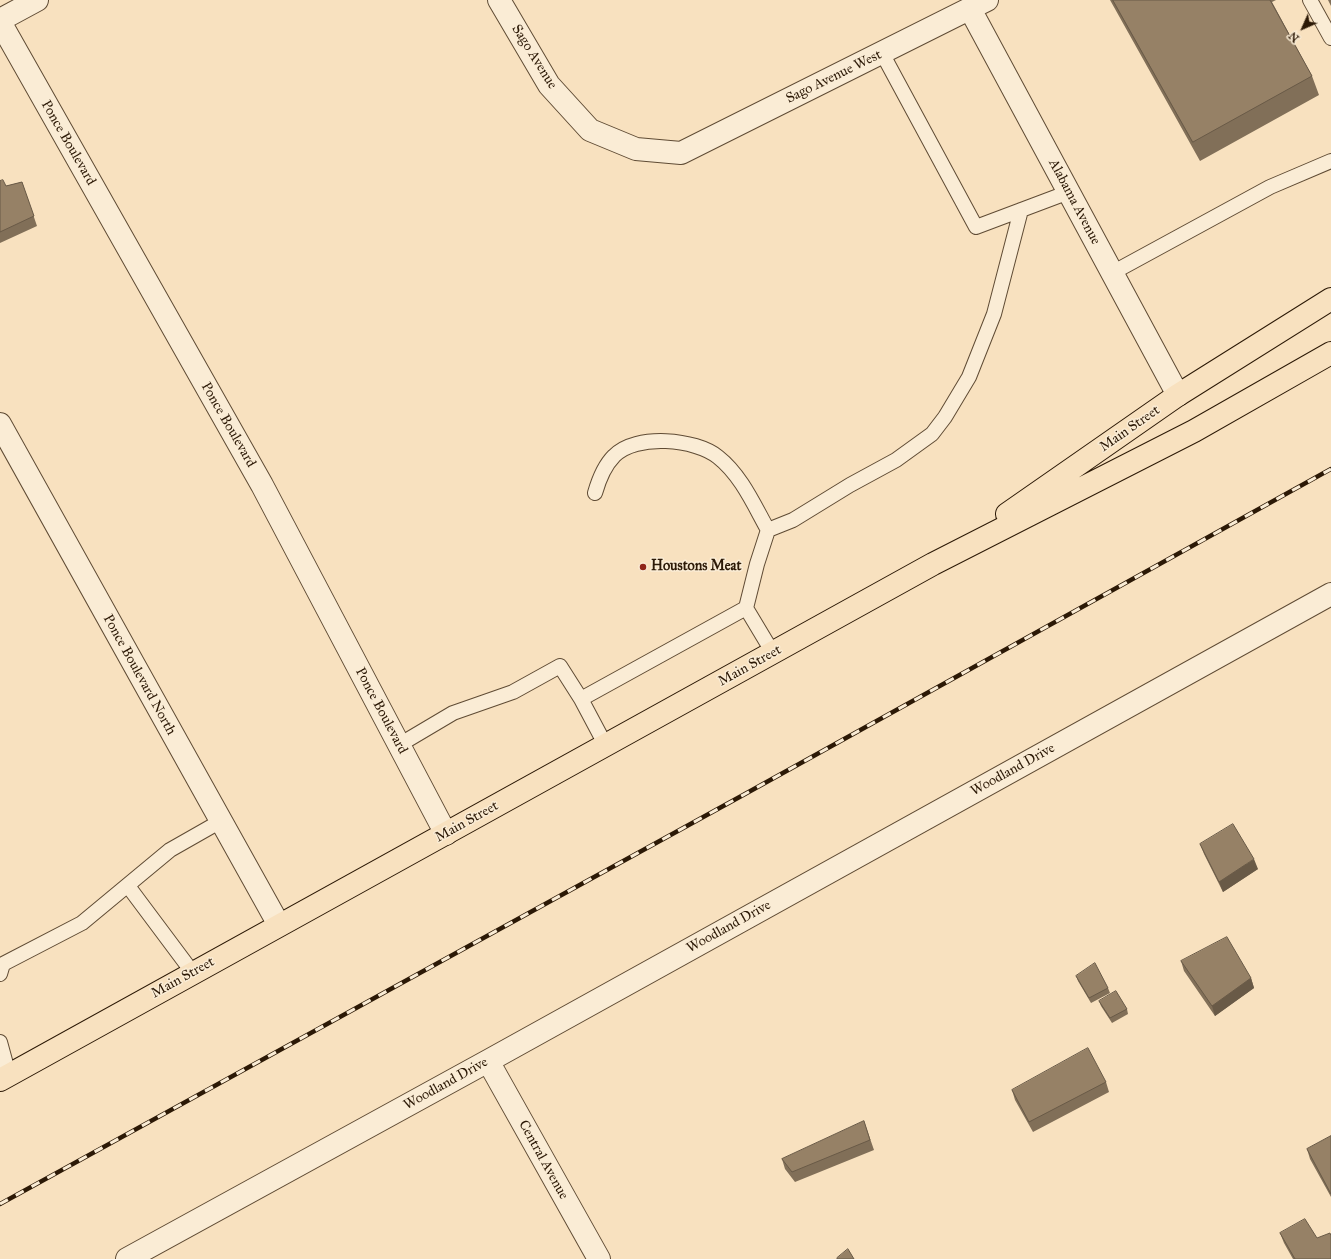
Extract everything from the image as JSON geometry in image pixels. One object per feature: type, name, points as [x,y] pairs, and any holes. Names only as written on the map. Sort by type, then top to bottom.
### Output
[{"type":"main road","name":"Main Street","points":[[933,564],[1178,396],[1331,299]]},
{"type":"main road","name":"Main Street","points":[[4,1078],[933,564],[1194,431],[1331,353]]},
{"type":"street","points":[[0,21],[37,0]]},
{"type":"street","name":"Sago Avenue","points":[[498,0],[549,85],[590,130],[636,149],[681,153]]},
{"type":"street","name":"Sago Avenue West","points":[[681,153],[978,4]]},
{"type":"street","name":"Alabama Avenue","points":[[978,4],[1069,192],[1178,396]]},
{"type":"street","name":"Ponce Boulevard","points":[[0,21],[262,485],[446,834]]},
{"type":"street","name":"Ponce Boulevard North","points":[[0,424],[279,925]]},
{"type":"street","name":"Woodland Drive","points":[[127,1259],[488,1061],[1331,594]]},
{"type":"street","name":"Central Avenue","points":[[488,1061],[599,1259]]},
{"type":"lane","points":[[1310,0],[1331,38]]},
{"type":"lane","points":[[882,53],[976,228],[1069,192]]},
{"type":"lane","points":[[1112,273],[1270,187],[1331,161]]},
{"type":"lane","points":[[768,530],[793,520],[857,481],[896,460],[932,434],[945,418],[969,378],[994,314],[1021,210]]},
{"type":"lane","points":[[595,493],[600,477],[615,455],[631,445],[655,440],[682,443],[704,449],[718,457],[732,470],[768,530],[757,564],[746,608],[773,653]]},
{"type":"lane","points":[[581,699],[746,608]]},
{"type":"lane","points":[[399,745],[453,713],[513,692],[560,666],[581,699],[606,746]]},
{"type":"lane","points":[[0,974],[3,964],[82,923],[170,850],[221,822]]},
{"type":"lane","points":[[128,886],[193,973]]},
{"type":"lane","points":[[0,1042],[4,1078]]},
{"type":"building","points":[[1113,0],[1270,0],[1312,76],[1193,142]]},
{"type":"building","points":[[3,180],[6,186],[22,182],[34,216],[0,232],[0,181]]},
{"type":"building","points":[[1233,824],[1254,859],[1219,882],[1200,844]]},
{"type":"building","points":[[1227,937],[1251,978],[1212,1006],[1181,961]]},
{"type":"building","points":[[1095,963],[1108,988],[1089,998],[1076,976]]},
{"type":"building","points":[[1116,991],[1127,1009],[1110,1018],[1099,1001]]},
{"type":"building","points":[[1088,1048],[1106,1082],[1029,1122],[1012,1090]]},
{"type":"building","points":[[864,1121],[870,1140],[792,1172],[782,1159]]},
{"type":"building","points":[[1331,1136],[1331,1194],[1307,1149]]},
{"type":"building","points":[[1305,1219],[1317,1238],[1330,1233],[1331,1259],[1295,1259],[1280,1233]]},
{"type":"building","points":[[848,1249],[854,1259],[837,1259],[837,1258]]},
{"type":"railway","points":[[0,1204],[745,794],[1331,469]]},
{"type":"place","name":"Houstons Meat","points":[[643,567]]}]
